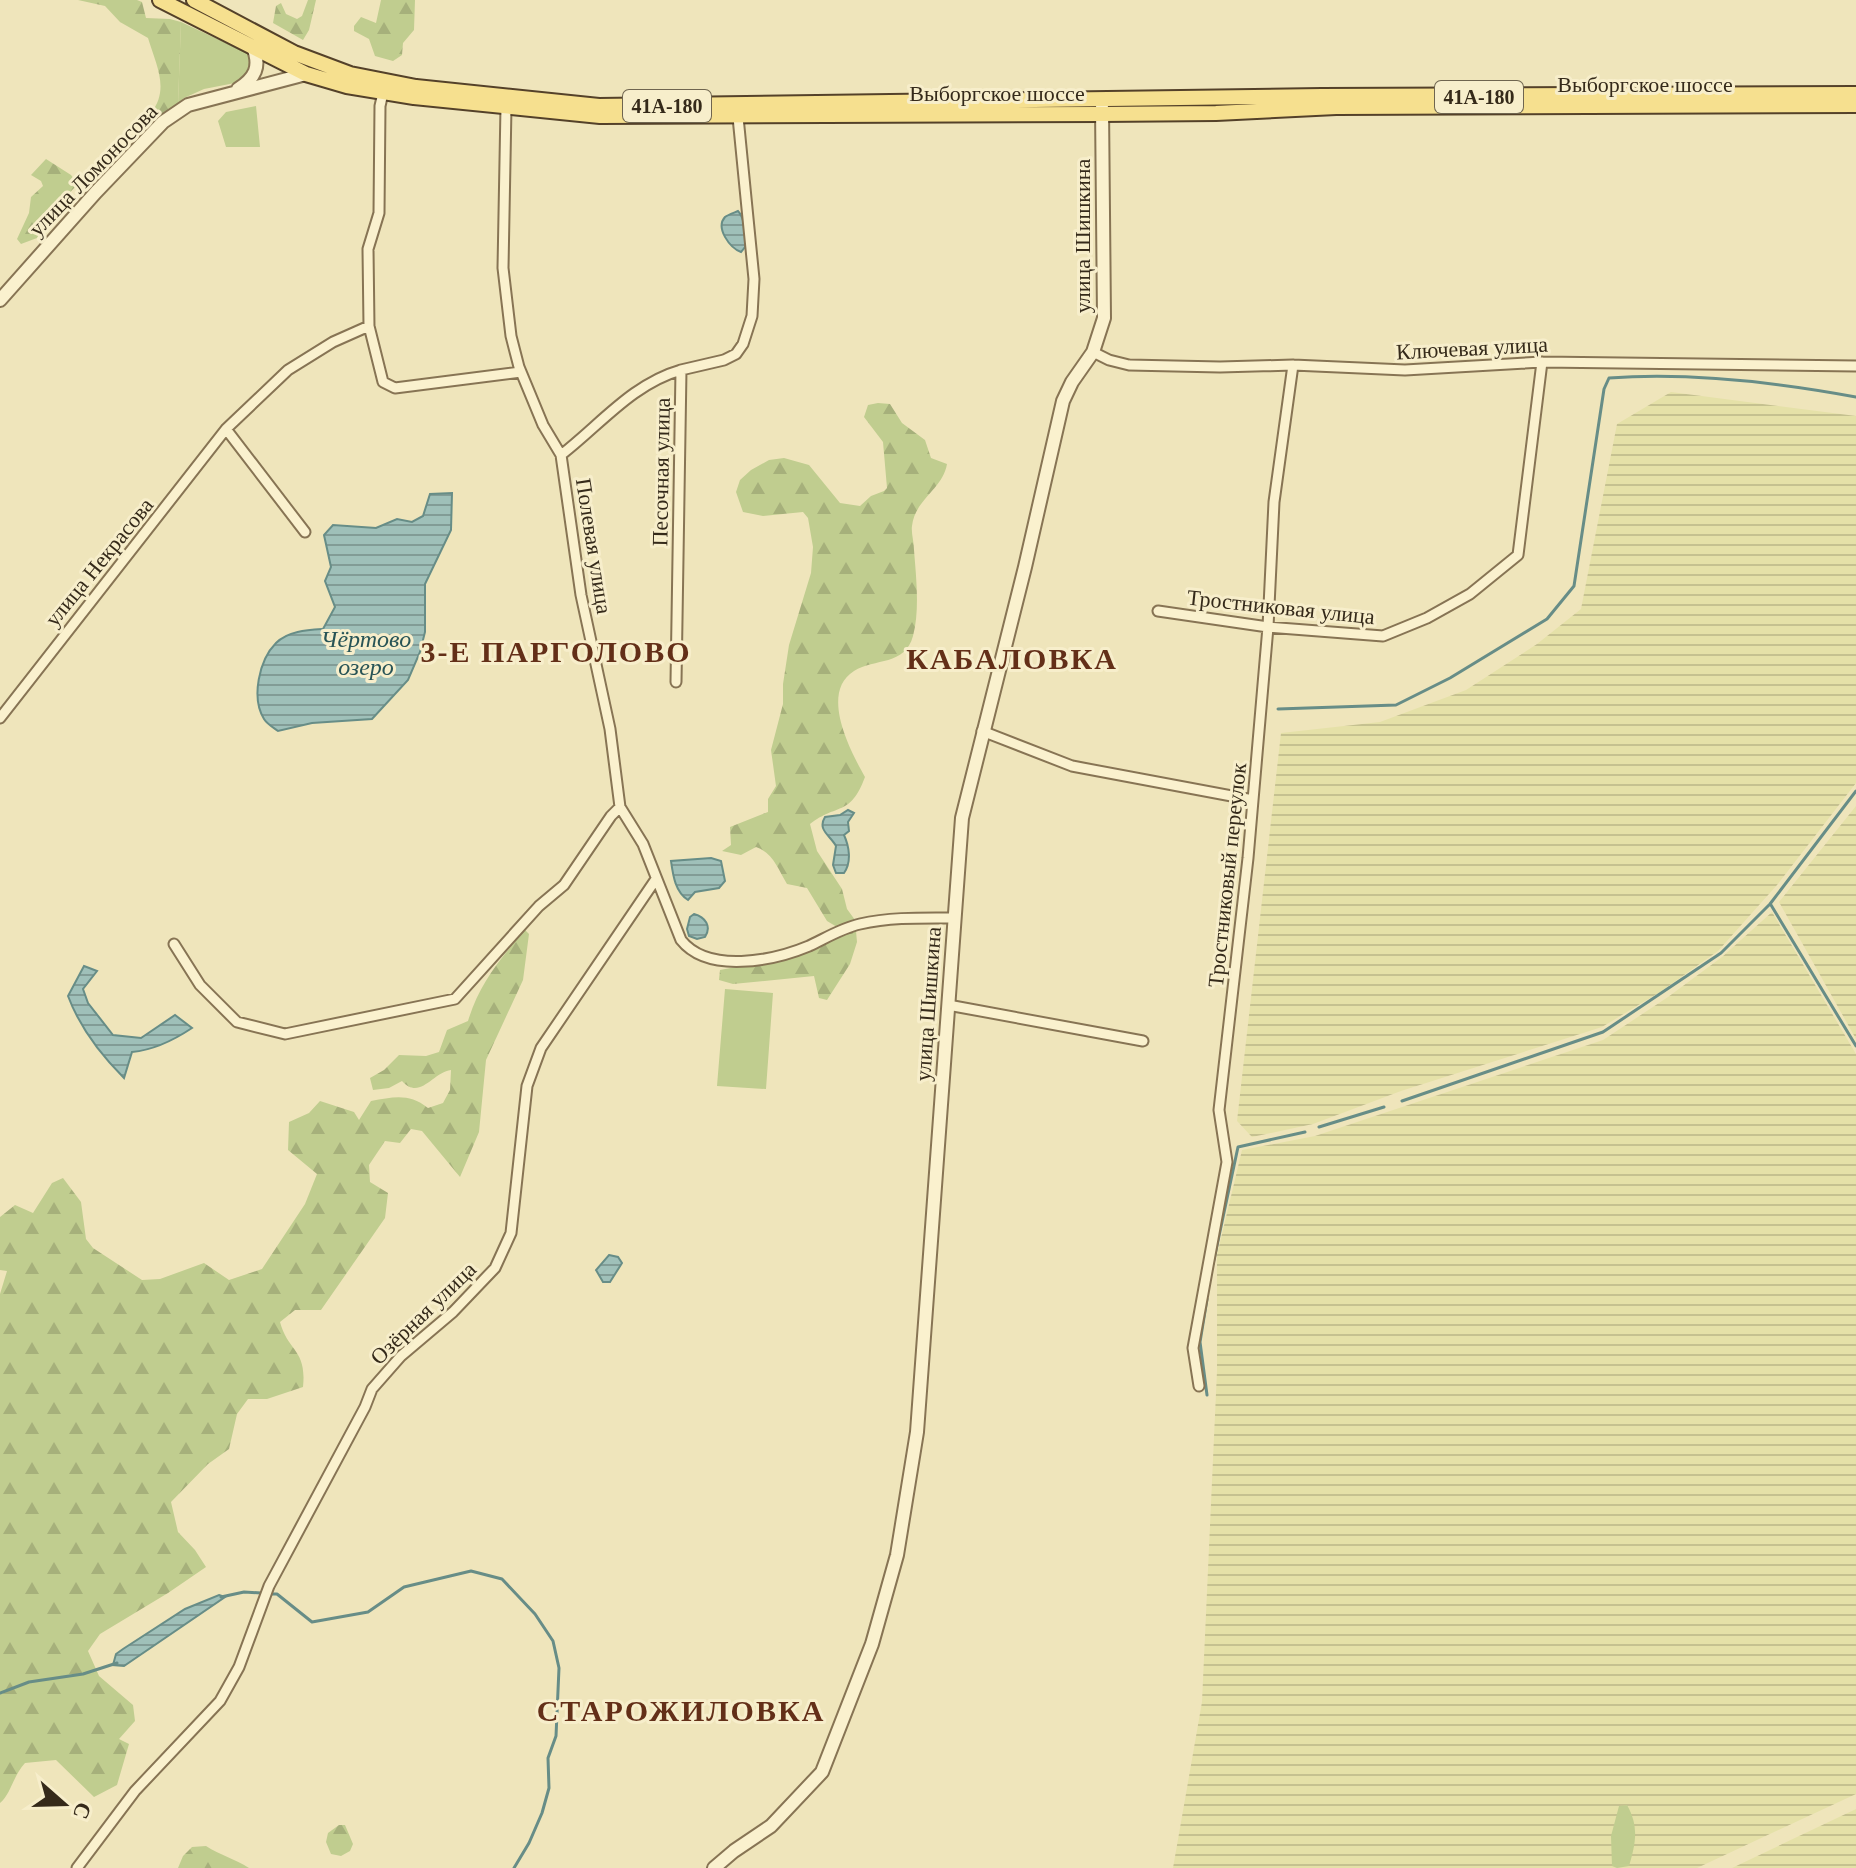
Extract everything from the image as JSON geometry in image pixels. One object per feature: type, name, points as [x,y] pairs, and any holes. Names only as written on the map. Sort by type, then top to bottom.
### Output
[{"type":"main road","name":"Выборгское шоссе","points":[[160,0],[306,74],[347,86],[383,93],[600,116],[738,117],[1102,107],[1322,96],[1856,94]]},
{"type":"main road","name":"Выборгское шоссе","points":[[194,0],[294,53],[350,74],[416,87],[599,106],[1102,107],[1216,113],[1336,107],[1856,105]]},
{"type":"street","points":[[232,93],[247,84],[255,74],[258,62],[253,47]]},
{"type":"street","name":"улица Ломоносова","points":[[0,300],[163,122],[188,105],[306,74]]},
{"type":"street","points":[[383,93],[380,106],[379,213],[368,249],[369,326],[383,382],[395,388],[521,372]]},
{"type":"street","name":"Полевая улица","points":[[506,107],[503,268],[511,336],[521,372],[543,425],[561,455],[581,595],[610,729],[620,807]]},
{"type":"street","name":"улица Шишкина","points":[[714,1868],[771,1826],[822,1772],[872,1644],[897,1555],[917,1432],[962,818],[1063,401],[1093,352],[1104,318],[1102,107]]},
{"type":"street","name":"Песочная улица","points":[[676,682],[681,370],[724,360],[736,354],[743,344],[752,316],[754,279],[738,117]]},
{"type":"street","name":"улица Некрасова","points":[[0,718],[226,429],[249,404],[288,370],[333,342],[369,326]]},
{"type":"street","name":"Ключевая улица","points":[[1093,352],[1129,365],[1220,367],[1293,365],[1405,370],[1542,362],[1856,366]]},
{"type":"street","name":"Тростниковая улица","points":[[1158,611],[1268,627],[1383,636],[1427,618],[1470,594],[1518,555],[1542,362]]},
{"type":"street","name":"Тростниковый переулок","points":[[1199,1386],[1193,1348],[1227,1162],[1219,1110],[1253,800],[1268,627],[1274,502],[1293,365]]},
{"type":"street","points":[[561,455],[643,387],[662,375],[681,370]]},
{"type":"street","points":[[226,429],[305,532]]},
{"type":"street","points":[[982,731],[1072,766],[1253,800]]},
{"type":"street","points":[[174,944],[200,985],[237,1022],[285,1034],[455,999],[539,906],[564,885],[620,807],[643,844],[681,940],[690,951],[710,959],[777,957],[858,924],[910,918],[953,918]]},
{"type":"street","name":"Озёрная улица","points":[[77,1868],[135,1791],[220,1701],[239,1667],[269,1586],[372,1389],[401,1356],[453,1312],[495,1268],[511,1233],[527,1086],[541,1048],[656,879]]},
{"type":"street","points":[[948,1005],[1143,1041]]},
{"type":"shaded area","points":[[1671,392],[1856,416],[1856,783],[1777,885],[1718,951],[1660,992],[1602,1027],[1401,1091],[1313,1124],[1252,1137],[1237,1121],[1281,733],[1380,722],[1466,690],[1537,644],[1581,609],[1617,424]]},
{"type":"shaded area","points":[[1856,806],[1856,1039],[1779,902]]},
{"type":"shaded area","points":[[1772,912],[1856,1054],[1856,1794],[1697,1868],[1173,1868],[1202,1702],[1217,1371],[1217,1255],[1242,1150],[1315,1136],[1603,1040],[1722,957]]},
{"type":"shaded area","points":[[1856,1809],[1856,1868],[1732,1868]]},
{"type":"green space","points":[[78,0],[137,0],[142,2],[146,18],[181,22],[178,104],[159,117],[151,113],[157,104],[161,86],[148,38],[120,22],[105,6]]},
{"type":"green space","points":[[308,0],[316,0],[309,30],[303,40],[273,23],[276,6],[281,3],[286,14],[297,19],[302,16]]},
{"type":"green space","points":[[381,0],[415,0],[414,30],[403,43],[402,55],[393,61],[375,56],[369,39],[354,31],[361,17],[376,23]]},
{"type":"green space","points":[[181,22],[247,53],[253,61],[253,68],[240,82],[204,89],[178,104]]},
{"type":"green space","points":[[256,106],[260,147],[226,147],[218,121],[226,112]]},
{"type":"green space","points":[[46,159],[71,175],[78,184],[51,212],[37,238],[21,244],[17,239],[29,213],[31,197],[43,186],[31,175]]},
{"type":"green space","points":[[890,404],[902,423],[925,440],[931,458],[947,464],[940,480],[918,508],[912,526],[917,604],[909,646],[896,657],[854,671],[844,681],[839,693],[841,723],[865,777],[848,804],[810,824],[817,851],[842,889],[847,909],[855,920],[857,942],[850,964],[827,1000],[819,998],[814,976],[733,984],[719,980],[720,970],[802,955],[830,941],[842,930],[827,921],[807,888],[787,884],[767,853],[756,847],[741,855],[722,851],[731,845],[730,827],[768,812],[768,799],[776,786],[771,750],[783,704],[789,645],[811,573],[813,547],[808,518],[803,512],[763,516],[743,512],[736,492],[740,480],[751,470],[769,460],[784,458],[809,465],[840,503],[860,506],[871,496],[884,491],[887,488],[883,442],[864,417],[868,405]]},
{"type":"green space","points":[[525,930],[529,934],[523,980],[486,1060],[479,1132],[460,1177],[422,1131],[411,1129],[400,1143],[385,1141],[369,1165],[370,1182],[388,1193],[385,1218],[321,1310],[295,1310],[280,1322],[300,1358],[303,1387],[267,1399],[248,1399],[237,1414],[229,1449],[208,1464],[171,1502],[178,1532],[206,1567],[100,1634],[88,1651],[99,1676],[133,1705],[135,1721],[119,1739],[129,1744],[117,1785],[94,1797],[56,1760],[25,1763],[0,1803],[0,1294],[7,1271],[0,1270],[0,1217],[15,1205],[33,1213],[52,1183],[63,1178],[81,1202],[86,1239],[93,1248],[142,1280],[160,1279],[204,1263],[229,1280],[262,1269],[305,1204],[317,1174],[288,1150],[289,1122],[309,1113],[320,1101],[354,1112],[359,1120],[371,1101],[408,1098],[428,1108],[443,1103],[450,1090],[451,1070],[415,1088],[402,1081],[389,1088],[373,1090],[370,1078],[384,1070],[399,1055],[426,1056],[439,1052],[447,1030],[468,1021],[484,984]]},
{"type":"green space","points":[[725,989],[773,993],[766,1089],[717,1086]]},
{"type":"green space","points":[[1627,1805],[1635,1827],[1635,1842],[1629,1866],[1617,1868],[1612,1866],[1611,1836],[1619,1806]]},
{"type":"green space","points":[[339,1825],[345,1825],[353,1844],[350,1851],[341,1856],[331,1854],[326,1842],[328,1833]]},
{"type":"green space","points":[[206,1846],[249,1868],[178,1868],[183,1856],[192,1847]]},
{"type":"water","points":[[738,211],[745,233],[745,247],[741,252],[728,242],[722,227],[725,217]]},
{"type":"water","name":"Чёртово озеро","points":[[452,493],[451,530],[425,584],[425,632],[408,680],[372,719],[312,723],[278,731],[271,726],[264,719],[258,701],[259,680],[265,659],[276,643],[286,636],[323,629],[335,607],[325,581],[331,567],[324,535],[333,525],[376,528],[397,519],[412,522],[423,516],[430,494]]},
{"type":"water","points":[[848,810],[854,813],[848,822],[849,831],[844,835],[849,859],[844,873],[836,873],[833,865],[836,846],[822,825],[825,817],[840,815]]},
{"type":"water","points":[[711,858],[721,861],[725,881],[719,888],[695,892],[688,900],[677,888],[671,861]]},
{"type":"water","points":[[694,914],[706,922],[708,929],[705,937],[697,939],[689,936],[687,929]]},
{"type":"water","points":[[84,966],[97,971],[83,989],[88,1003],[113,1035],[141,1038],[175,1015],[192,1028],[164,1044],[132,1052],[124,1078],[92,1040],[68,996]]},
{"type":"water","points":[[609,1255],[618,1257],[622,1263],[610,1282],[603,1282],[596,1270]]},
{"type":"water","points":[[219,1595],[225,1597],[124,1666],[113,1665],[116,1654],[123,1649],[185,1609]]},
{"type":"waterway","points":[[1278,709],[1396,705],[1450,678],[1547,619],[1574,586],[1604,389],[1609,378],[1671,376],[1733,380],[1856,397]]},
{"type":"waterway","points":[[1402,1101],[1603,1032],[1721,953],[1770,904],[1856,791]]},
{"type":"waterway","points":[[1771,905],[1856,1046]]},
{"type":"waterway","points":[[1319,1127],[1384,1107]]},
{"type":"waterway","points":[[1213,1264],[1238,1147],[1305,1132]]},
{"type":"waterway","points":[[1207,1299],[1200,1342],[1207,1395]]},
{"type":"waterway","points":[[272,1594],[277,1594],[312,1622],[368,1612],[404,1587],[471,1571],[502,1579],[535,1614],[553,1641],[559,1668],[556,1736],[548,1758],[549,1788],[542,1813],[514,1868]]},
{"type":"waterway","points":[[221,1597],[244,1592],[261,1593]]},
{"type":"waterway","points":[[0,1693],[29,1682],[83,1674],[117,1663]]},
{"type":"district","name":"3-Е ПАРГОЛОВО","points":[[556,651]]},
{"type":"district","name":"КАБАЛОВКА","points":[[1012,658]]},
{"type":"district","name":"СТАРОЖИЛОВКА","points":[[681,1710]]}]
